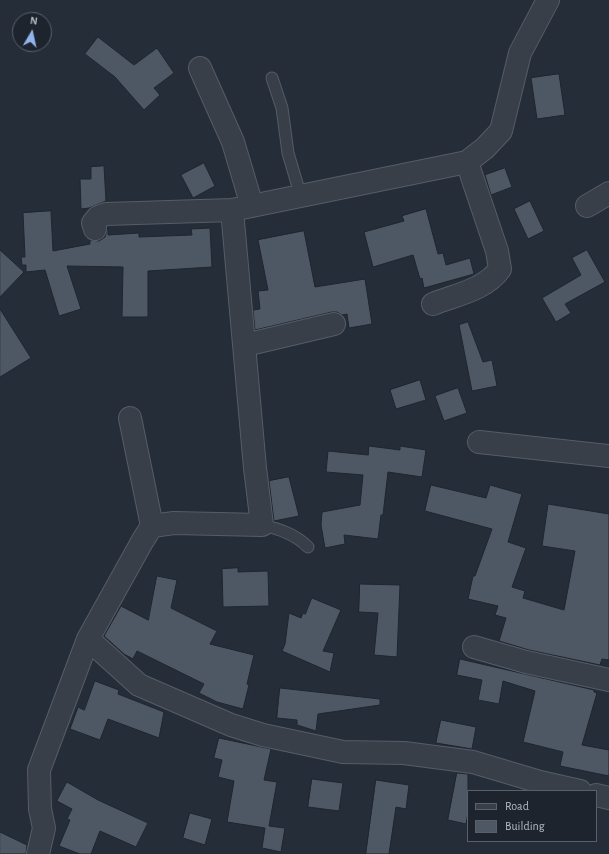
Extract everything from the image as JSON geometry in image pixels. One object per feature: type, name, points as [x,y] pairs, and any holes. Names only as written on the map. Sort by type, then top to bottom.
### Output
[{"type":"street","points":[[95,229],[93,223],[98,217],[106,214],[242,208],[467,162],[485,148],[501,131],[520,53],[548,0]]},
{"type":"street","points":[[152,526],[174,523],[262,525],[255,468],[245,345],[242,208],[233,142],[200,68]]},
{"type":"street","points":[[433,304],[480,286],[492,279],[500,270],[497,251],[467,162]]},
{"type":"street","points":[[586,206],[609,193]]},
{"type":"street","points":[[245,345],[334,324]]},
{"type":"street","points":[[38,854],[44,828],[40,809],[39,770],[88,639],[152,526],[130,418]]},
{"type":"street","points":[[479,442],[609,456]]},
{"type":"street","points":[[88,639],[139,685],[231,725],[263,735],[343,752],[404,753],[473,762],[540,782],[576,790]]},
{"type":"street","points":[[474,647],[526,662],[609,680]]},
{"type":"street","points":[[597,795],[609,798]]},
{"type":"lane","points":[[272,78],[282,108],[288,153],[301,196]]},
{"type":"lane","points":[[262,525],[281,530],[300,539],[308,547]]},
{"type":"building","points":[[98,37],[134,65],[157,48],[174,73],[154,88],[160,95],[144,110],[115,77],[85,54]]},
{"type":"building","points":[[559,74],[565,115],[537,119],[531,78]]},
{"type":"building","points":[[204,163],[215,186],[193,198],[181,175]]},
{"type":"building","points":[[104,166],[106,201],[89,208],[81,209],[80,179],[91,179],[91,167]]},
{"type":"building","points":[[505,168],[512,187],[491,195],[485,175]]},
{"type":"building","points":[[530,201],[544,231],[528,239],[514,209]]},
{"type":"building","points":[[426,209],[438,254],[443,253],[446,265],[470,258],[474,274],[424,288],[422,278],[420,279],[413,255],[373,267],[364,232],[404,221],[402,216]]},
{"type":"building","points":[[51,211],[53,251],[90,244],[90,240],[99,241],[105,237],[108,227],[108,235],[139,233],[139,237],[192,235],[191,229],[210,228],[212,267],[148,271],[148,317],[122,317],[123,267],[67,266],[81,309],[59,316],[45,270],[26,272],[26,265],[22,265],[21,257],[25,257],[23,213]]},
{"type":"building","points":[[304,231],[315,287],[365,279],[372,324],[349,328],[347,314],[342,315],[337,312],[332,312],[255,330],[253,310],[260,309],[258,291],[268,290],[258,240]]},
{"type":"building","points":[[0,250],[24,272],[0,297]]},
{"type":"building","points":[[587,250],[605,282],[565,304],[571,313],[556,322],[542,298],[581,275],[572,258]]},
{"type":"building","points":[[0,309],[31,358],[0,377]]},
{"type":"building","points":[[468,322],[483,362],[492,360],[497,386],[472,391],[459,325]]},
{"type":"building","points":[[420,380],[426,400],[396,409],[390,390]]},
{"type":"building","points":[[458,388],[467,413],[444,421],[435,396]]},
{"type":"building","points":[[369,446],[400,450],[400,446],[426,450],[422,477],[388,472],[383,515],[381,515],[378,539],[344,535],[345,544],[325,548],[321,525],[322,512],[360,505],[363,475],[326,472],[328,451],[368,455]]},
{"type":"building","points":[[289,477],[299,516],[274,521],[269,481]]},
{"type":"building","points":[[431,485],[486,498],[490,485],[522,494],[508,542],[526,548],[512,587],[525,591],[523,598],[564,610],[575,551],[542,546],[548,504],[609,514],[609,660],[602,659],[600,665],[529,650],[499,641],[506,618],[495,615],[498,606],[468,599],[473,576],[475,576],[492,529],[425,511]]},
{"type":"building","points":[[238,568],[238,572],[268,571],[269,606],[223,607],[222,569]]},
{"type":"building","points":[[157,576],[177,580],[171,608],[217,631],[210,644],[254,655],[243,709],[217,702],[199,693],[204,684],[137,651],[133,659],[124,654],[104,636],[121,606],[148,620]]},
{"type":"building","points":[[360,584],[400,585],[397,657],[374,655],[378,613],[359,612]]},
{"type":"building","points":[[312,598],[341,610],[323,651],[334,653],[330,672],[282,651],[285,644],[289,613],[301,618],[303,613],[305,614]]},
{"type":"building","points":[[460,659],[594,690],[594,692],[597,693],[582,745],[609,750],[609,776],[560,766],[563,752],[523,742],[535,691],[503,681],[499,704],[478,700],[482,680],[457,675]]},
{"type":"building","points":[[95,681],[119,690],[118,694],[164,712],[159,738],[108,719],[100,740],[70,729],[78,707],[84,710]]},
{"type":"building","points":[[280,688],[380,699],[380,705],[318,714],[316,731],[297,725],[297,720],[277,718]]},
{"type":"building","points":[[441,720],[476,727],[472,749],[436,743]]},
{"type":"building","points":[[219,738],[271,749],[264,780],[277,782],[269,826],[285,828],[281,852],[262,848],[265,828],[227,822],[234,781],[218,777],[222,760],[214,758]]},
{"type":"building","points":[[457,773],[468,774],[466,824],[448,820]]},
{"type":"building","points":[[312,779],[343,783],[339,811],[308,807]]},
{"type":"building","points":[[376,780],[409,785],[406,809],[396,807],[389,854],[366,854]]},
{"type":"building","points":[[67,782],[98,800],[148,823],[136,847],[100,831],[91,854],[80,854],[59,846],[70,820],[67,819],[72,809],[57,801]]},
{"type":"building","points":[[190,813],[212,819],[205,845],[183,838]]},
{"type":"building","points":[[0,832],[27,845],[26,854],[0,854]]}]
